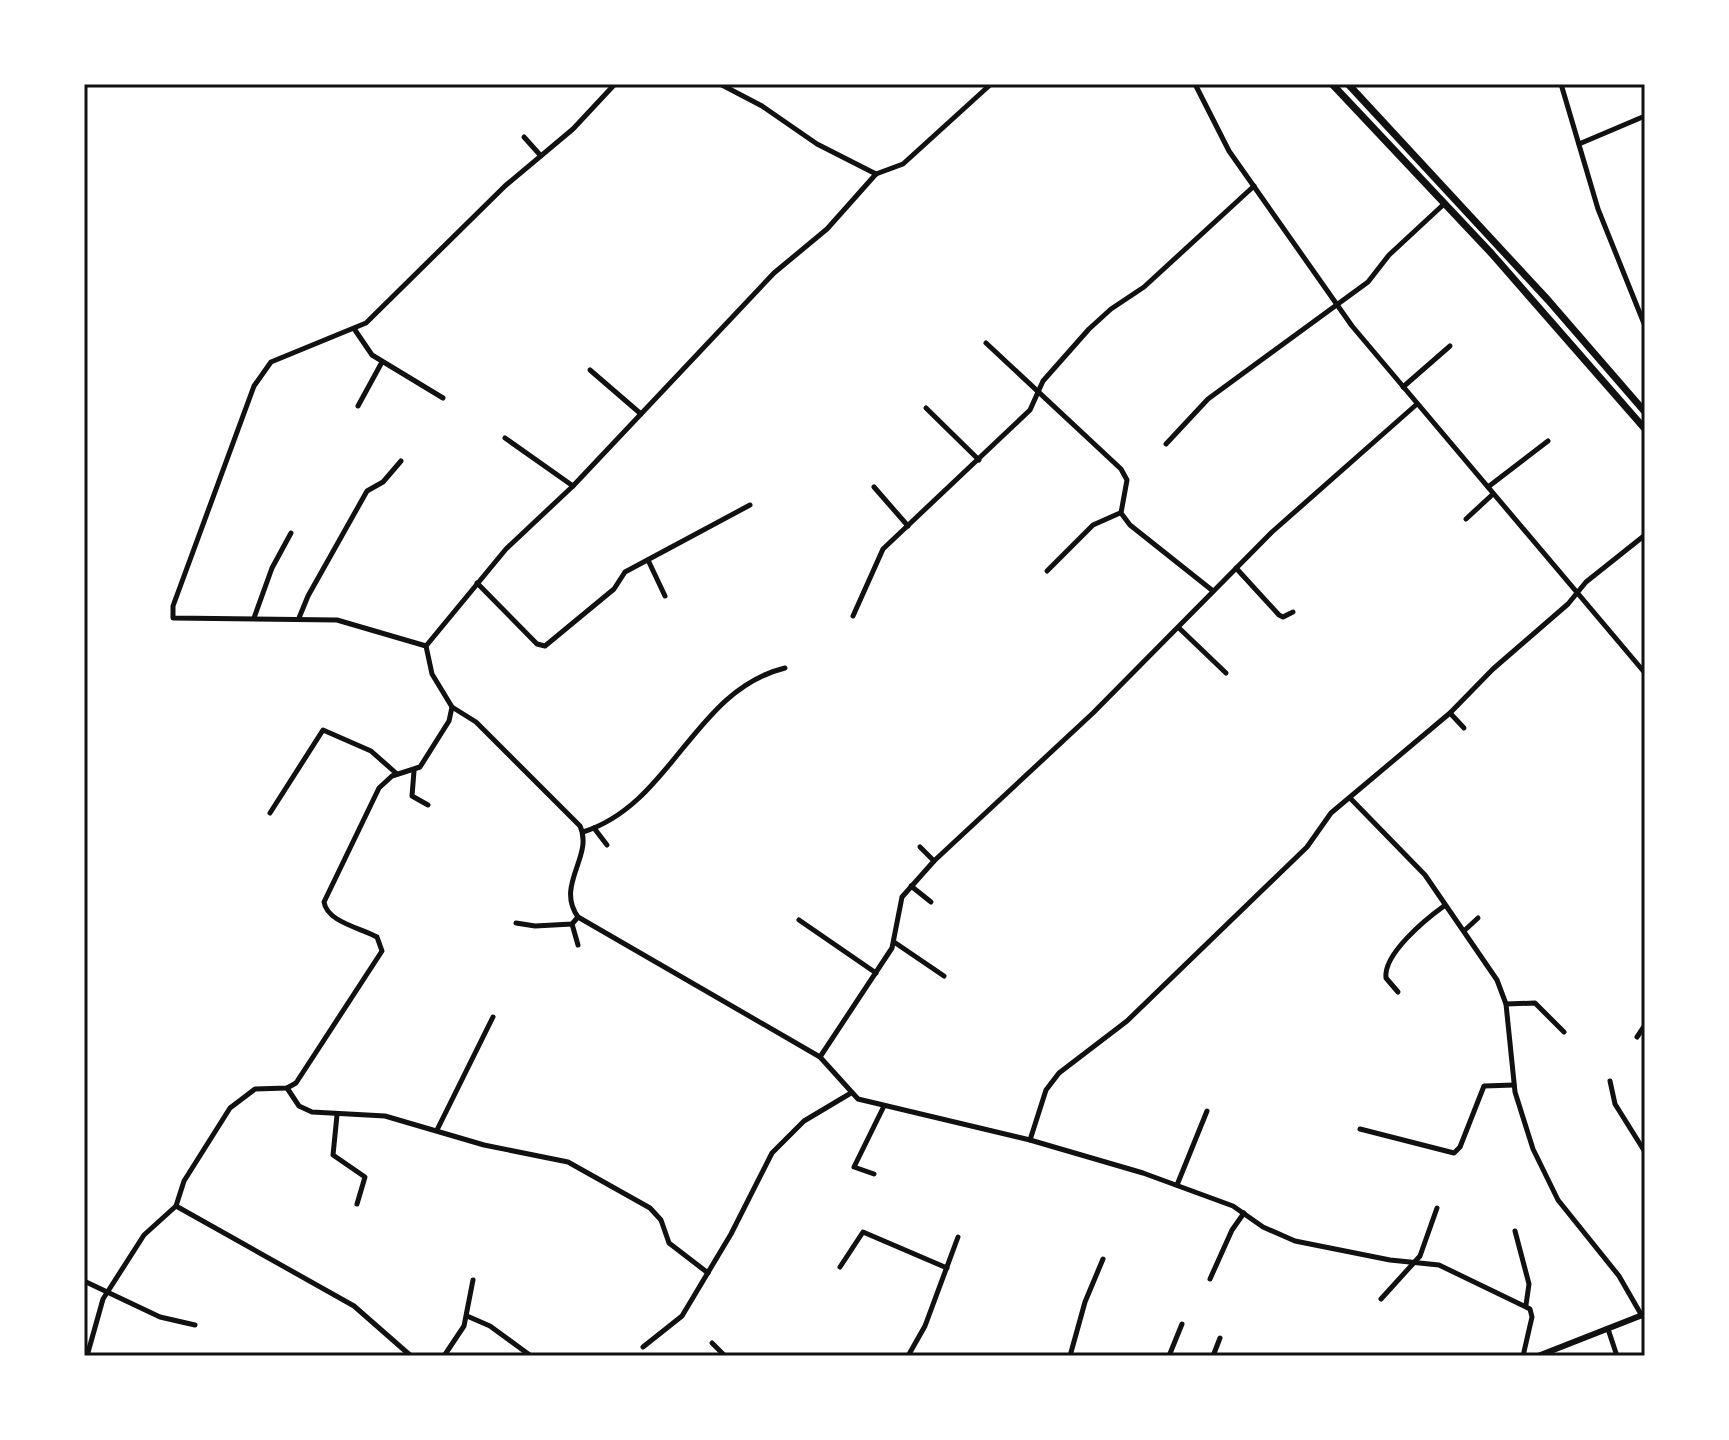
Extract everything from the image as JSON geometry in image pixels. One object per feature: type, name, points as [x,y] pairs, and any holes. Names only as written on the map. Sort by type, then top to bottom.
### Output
[{"type":"main road","points":[[1332,84],[1645,429]]},
{"type":"main road","points":[[1348,84],[1548,300],[1645,412]]},
{"type":"street","points":[[426,646],[350,623],[299,618],[173,618],[173,606],[261,373],[271,362],[366,323],[505,186],[573,129],[615,84]]},
{"type":"street","points":[[720,84],[762,106],[817,144],[876,174]]},
{"type":"street","points":[[426,646],[518,536],[573,486],[706,342],[788,260],[827,229],[876,174],[903,164],[991,84]]},
{"type":"street","points":[[1195,84],[1222,141],[1336,304],[1645,673]]},
{"type":"street","points":[[1561,84],[1608,237],[1645,326]]},
{"type":"street","points":[[1579,144],[1645,116]]},
{"type":"street","points":[[524,137],[541,156]]},
{"type":"street","points":[[853,616],[879,555],[1030,410],[1043,381],[1095,323],[1144,287],[1254,186]]},
{"type":"street","points":[[1166,444],[1208,399],[1368,282],[1389,255],[1444,204]]},
{"type":"street","points":[[355,330],[364,347],[382,362],[443,398]]},
{"type":"street","points":[[986,343],[1121,469],[1127,480],[1121,513]]},
{"type":"street","points":[[1403,387],[1450,346]]},
{"type":"street","points":[[358,406],[382,362]]},
{"type":"street","points":[[590,370],[641,414]]},
{"type":"street","points":[[820,1057],[894,942],[900,903],[911,886],[1179,628],[1317,490],[1417,404]]},
{"type":"street","points":[[926,408],[979,460]]},
{"type":"street","points":[[505,438],[573,486]]},
{"type":"street","points":[[1488,487],[1548,441]]},
{"type":"street","points":[[299,618],[308,596],[367,491],[389,477],[401,461]]},
{"type":"street","points":[[874,487],[908,526]]},
{"type":"street","points":[[1466,519],[1493,494]]},
{"type":"street","points":[[477,583],[537,644],[545,646],[614,589],[625,572],[750,505]]},
{"type":"street","points":[[1047,571],[1093,525],[1121,513]]},
{"type":"street","points":[[1121,513],[1157,550],[1173,557],[1213,591]]},
{"type":"street","points":[[254,618],[272,568],[291,533]]},
{"type":"street","points":[[1030,1140],[1046,1090],[1059,1073],[1127,1021],[1307,847],[1327,817],[1450,713],[1577,593],[1645,535]]},
{"type":"street","points":[[648,560],[665,596]]},
{"type":"street","points":[[1236,568],[1279,615],[1283,617],[1293,612]]},
{"type":"street","points":[[1179,628],[1226,673]]},
{"type":"street","points":[[426,646],[432,674],[452,707],[476,722],[534,777],[583,832],[584,844],[570,883],[571,902],[578,917],[820,1057],[858,1099],[1030,1140],[1177,1185],[1244,1213],[1263,1227],[1295,1241],[1453,1271],[1526,1305]]},
{"type":"street","points":[[583,832],[594,828],[650,789],[724,701],[757,676],[785,668]]},
{"type":"street","points":[[87,1356],[107,1293],[144,1235],[176,1206],[184,1181],[235,1102],[255,1089],[287,1088],[296,1083],[311,1065],[382,951],[382,943],[377,937],[333,917],[325,910],[324,902],[379,788],[398,774],[414,771],[428,757],[452,707]]},
{"type":"street","points":[[1450,713],[1464,728]]},
{"type":"street","points":[[270,813],[320,730],[371,751],[398,774]]},
{"type":"street","points":[[414,771],[412,796],[428,805]]},
{"type":"street","points":[[1350,798],[1425,875],[1497,980],[1506,1004],[1514,1085],[1527,1136],[1550,1186],[1568,1214],[1632,1295],[1643,1315],[1538,1356]]},
{"type":"street","points":[[594,828],[607,845]]},
{"type":"street","points":[[920,847],[934,861]]},
{"type":"street","points":[[911,886],[931,902]]},
{"type":"street","points":[[1398,992],[1386,978],[1387,965],[1409,936],[1444,906]]},
{"type":"street","points":[[516,923],[535,926],[572,924],[578,917]]},
{"type":"street","points":[[1465,930],[1478,918]]},
{"type":"street","points":[[799,920],[876,973]]},
{"type":"street","points":[[572,924],[578,945]]},
{"type":"street","points":[[894,942],[944,976]]},
{"type":"street","points":[[1506,1004],[1535,1003],[1564,1032]]},
{"type":"street","points":[[437,1130],[493,1017]]},
{"type":"street","points":[[1637,1037],[1645,1025]]},
{"type":"street","points":[[1610,1081],[1615,1104],[1645,1152]]},
{"type":"street","points":[[1360,1129],[1454,1153],[1460,1147],[1484,1086],[1514,1085]]},
{"type":"street","points":[[287,1088],[305,1110],[337,1115],[372,1113],[484,1145],[541,1154],[576,1166],[650,1208],[661,1220],[669,1243],[708,1273]]},
{"type":"street","points":[[643,1347],[682,1316],[772,1153],[804,1121],[851,1093]]},
{"type":"street","points":[[874,1174],[854,1167],[884,1106]]},
{"type":"street","points":[[1177,1185],[1207,1111]]},
{"type":"street","points":[[337,1115],[333,1155],[365,1177],[357,1204]]},
{"type":"street","points":[[176,1206],[354,1306],[411,1356]]},
{"type":"street","points":[[1381,1299],[1417,1262],[1437,1208]]},
{"type":"street","points":[[1210,1279],[1235,1224],[1244,1213]]},
{"type":"street","points":[[1515,1231],[1529,1284],[1526,1305],[1532,1317],[1523,1356]]},
{"type":"street","points":[[840,1267],[863,1232],[947,1268]]},
{"type":"street","points":[[908,1356],[925,1326],[958,1237]]},
{"type":"street","points":[[1070,1356],[1085,1302],[1103,1259]]},
{"type":"street","points":[[444,1356],[467,1316],[473,1280]]},
{"type":"street","points":[[84,1281],[160,1317],[195,1325]]},
{"type":"street","points":[[467,1316],[490,1326],[531,1356]]},
{"type":"street","points":[[1169,1356],[1182,1324]]},
{"type":"street","points":[[1608,1329],[1617,1356]]},
{"type":"street","points":[[1213,1356],[1220,1338]]},
{"type":"street","points":[[712,1343],[725,1356]]}]
